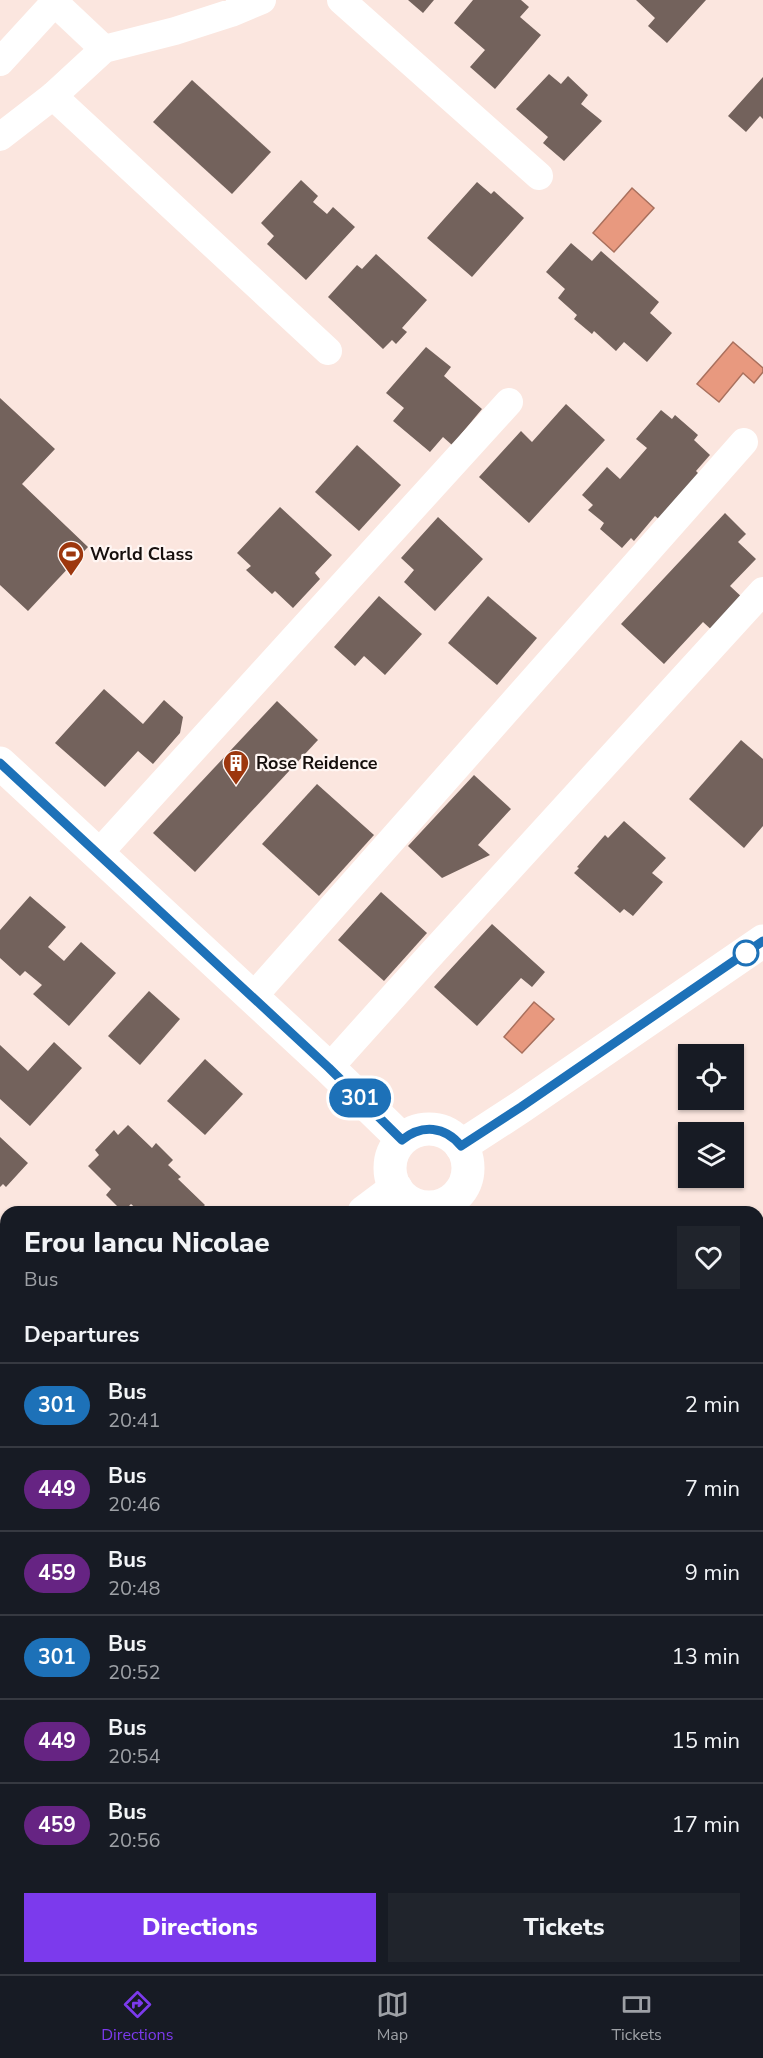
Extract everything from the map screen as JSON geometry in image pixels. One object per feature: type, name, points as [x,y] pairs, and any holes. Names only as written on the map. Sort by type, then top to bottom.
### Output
[{"type":"main road","points":[[0,763],[329,1068],[402,1140]]},
{"type":"main road","points":[[461,1146],[763,941]]},
{"type":"main road","points":[[433,1129],[449,1134],[461,1146],[468,1162],[466,1180],[463,1188],[450,1200],[434,1206],[417,1205],[409,1201],[396,1188],[392,1180],[390,1163],[396,1146],[402,1140],[416,1131],[433,1129]]},
{"type":"main road","points":[[372,1206],[396,1188]]},
{"type":"street","points":[[0,137],[53,96],[104,49],[175,31],[231,13],[262,0]]},
{"type":"street","points":[[341,0],[539,176]]},
{"type":"street","points":[[0,62],[53,1],[104,49]]},
{"type":"street","points":[[53,96],[328,351]]},
{"type":"street","points":[[98,854],[508,402]]},
{"type":"street","points":[[252,998],[744,442]]},
{"type":"street","points":[[329,1068],[763,591]]},
{"type":"shaded area","points":[[632,188],[654,208],[614,252],[593,233]]},
{"type":"shaded area","points":[[733,342],[763,368],[763,372],[754,383],[743,373],[719,402],[697,384]]},
{"type":"shaded area","points":[[534,1002],[554,1019],[522,1053],[504,1037]]},
{"type":"building","points":[[408,0],[434,0],[423,13]]},
{"type":"building","points":[[473,0],[521,0],[529,7],[520,17],[541,35],[495,89],[470,67],[485,50],[454,23]]},
{"type":"building","points":[[636,0],[706,0],[667,43],[648,26],[655,18]]},
{"type":"building","points":[[549,74],[561,84],[568,76],[588,95],[581,104],[602,121],[564,161],[543,143],[548,137],[516,109]]},
{"type":"building","points":[[763,77],[763,119],[760,116],[746,132],[728,116]]},
{"type":"building","points":[[192,80],[271,152],[232,194],[153,122]]},
{"type":"building","points":[[301,180],[318,196],[313,202],[327,214],[333,207],[355,227],[306,280],[267,244],[274,236],[261,223]]},
{"type":"building","points":[[477,182],[491,194],[494,191],[524,218],[472,277],[427,238]]},
{"type":"building","points":[[571,243],[592,261],[601,251],[659,302],[650,313],[672,333],[647,362],[624,342],[616,351],[594,331],[592,334],[574,319],[577,315],[558,298],[565,289],[546,272]]},
{"type":"building","points":[[376,254],[427,300],[402,328],[407,332],[396,344],[392,340],[383,349],[328,297],[357,265],[362,269]]},
{"type":"building","points":[[426,347],[451,367],[444,376],[482,409],[452,445],[443,437],[430,452],[393,421],[404,408],[386,393]]},
{"type":"building","points":[[0,398],[55,449],[22,484],[88,547],[28,611],[0,585]]},
{"type":"building","points":[[566,404],[605,440],[529,523],[479,477],[521,431],[532,442]]},
{"type":"building","points":[[661,410],[672,419],[675,415],[698,435],[694,440],[710,455],[696,471],[701,476],[661,521],[655,516],[634,541],[631,538],[622,548],[600,529],[604,523],[588,510],[593,505],[582,495],[607,467],[620,479],[647,448],[636,439]]},
{"type":"building","points":[[357,445],[401,485],[359,531],[315,492]]},
{"type":"building","points":[[280,507],[332,555],[315,573],[320,579],[293,608],[275,591],[272,594],[246,570],[251,566],[237,553]]},
{"type":"building","points":[[725,513],[746,534],[738,542],[756,559],[730,586],[745,600],[715,633],[703,622],[664,664],[621,624]]},
{"type":"building","points":[[438,517],[483,559],[435,611],[404,582],[414,570],[401,558]]},
{"type":"building","points":[[379,596],[422,634],[385,675],[364,656],[355,666],[334,647]]},
{"type":"building","points":[[488,596],[537,638],[497,685],[448,643]]},
{"type":"building","points":[[104,689],[143,724],[164,700],[183,717],[180,733],[153,764],[138,751],[105,787],[55,743]]},
{"type":"building","name":"Rose Reidence","points":[[277,701],[318,740],[195,872],[153,833]]},
{"type":"building","points":[[741,740],[763,759],[763,826],[744,848],[689,799]]},
{"type":"building","points":[[474,775],[511,809],[478,845],[490,855],[442,878],[408,846]]},
{"type":"building","points":[[317,784],[374,835],[319,896],[262,844]]},
{"type":"building","points":[[624,821],[666,858],[652,873],[663,882],[633,916],[624,909],[620,913],[574,873],[605,835],[608,838]]},
{"type":"building","points":[[381,892],[427,933],[384,981],[338,940]]},
{"type":"building","points":[[30,896],[66,927],[48,947],[64,961],[81,942],[116,973],[69,1026],[33,994],[42,985],[25,971],[20,976],[0,958],[0,930]]},
{"type":"building","points":[[492,924],[545,972],[532,987],[521,978],[477,1026],[434,987]]},
{"type":"building","points":[[149,991],[180,1019],[140,1065],[108,1036]]},
{"type":"building","points":[[54,1042],[82,1068],[30,1126],[0,1099],[0,1045],[28,1071]]},
{"type":"building","points":[[205,1059],[243,1094],[205,1135],[167,1101]]},
{"type":"building","points":[[128,1125],[152,1148],[156,1143],[173,1160],[168,1165],[181,1177],[178,1179],[205,1205],[133,1206],[131,1204],[117,1206],[106,1195],[111,1189],[88,1166],[99,1155],[95,1150],[114,1130],[118,1135]]},
{"type":"building","points":[[0,1137],[28,1163],[6,1187],[3,1184],[0,1187]]},
{"type":"bus line","name":"301","points":[[0,763],[329,1068],[402,1140],[416,1131],[433,1129],[449,1134],[461,1146],[763,941]]},
{"type":"place","name":"World Class","points":[[71,577]]},
{"type":"place","name":"Rose Reidence","points":[[236,786]]}]
